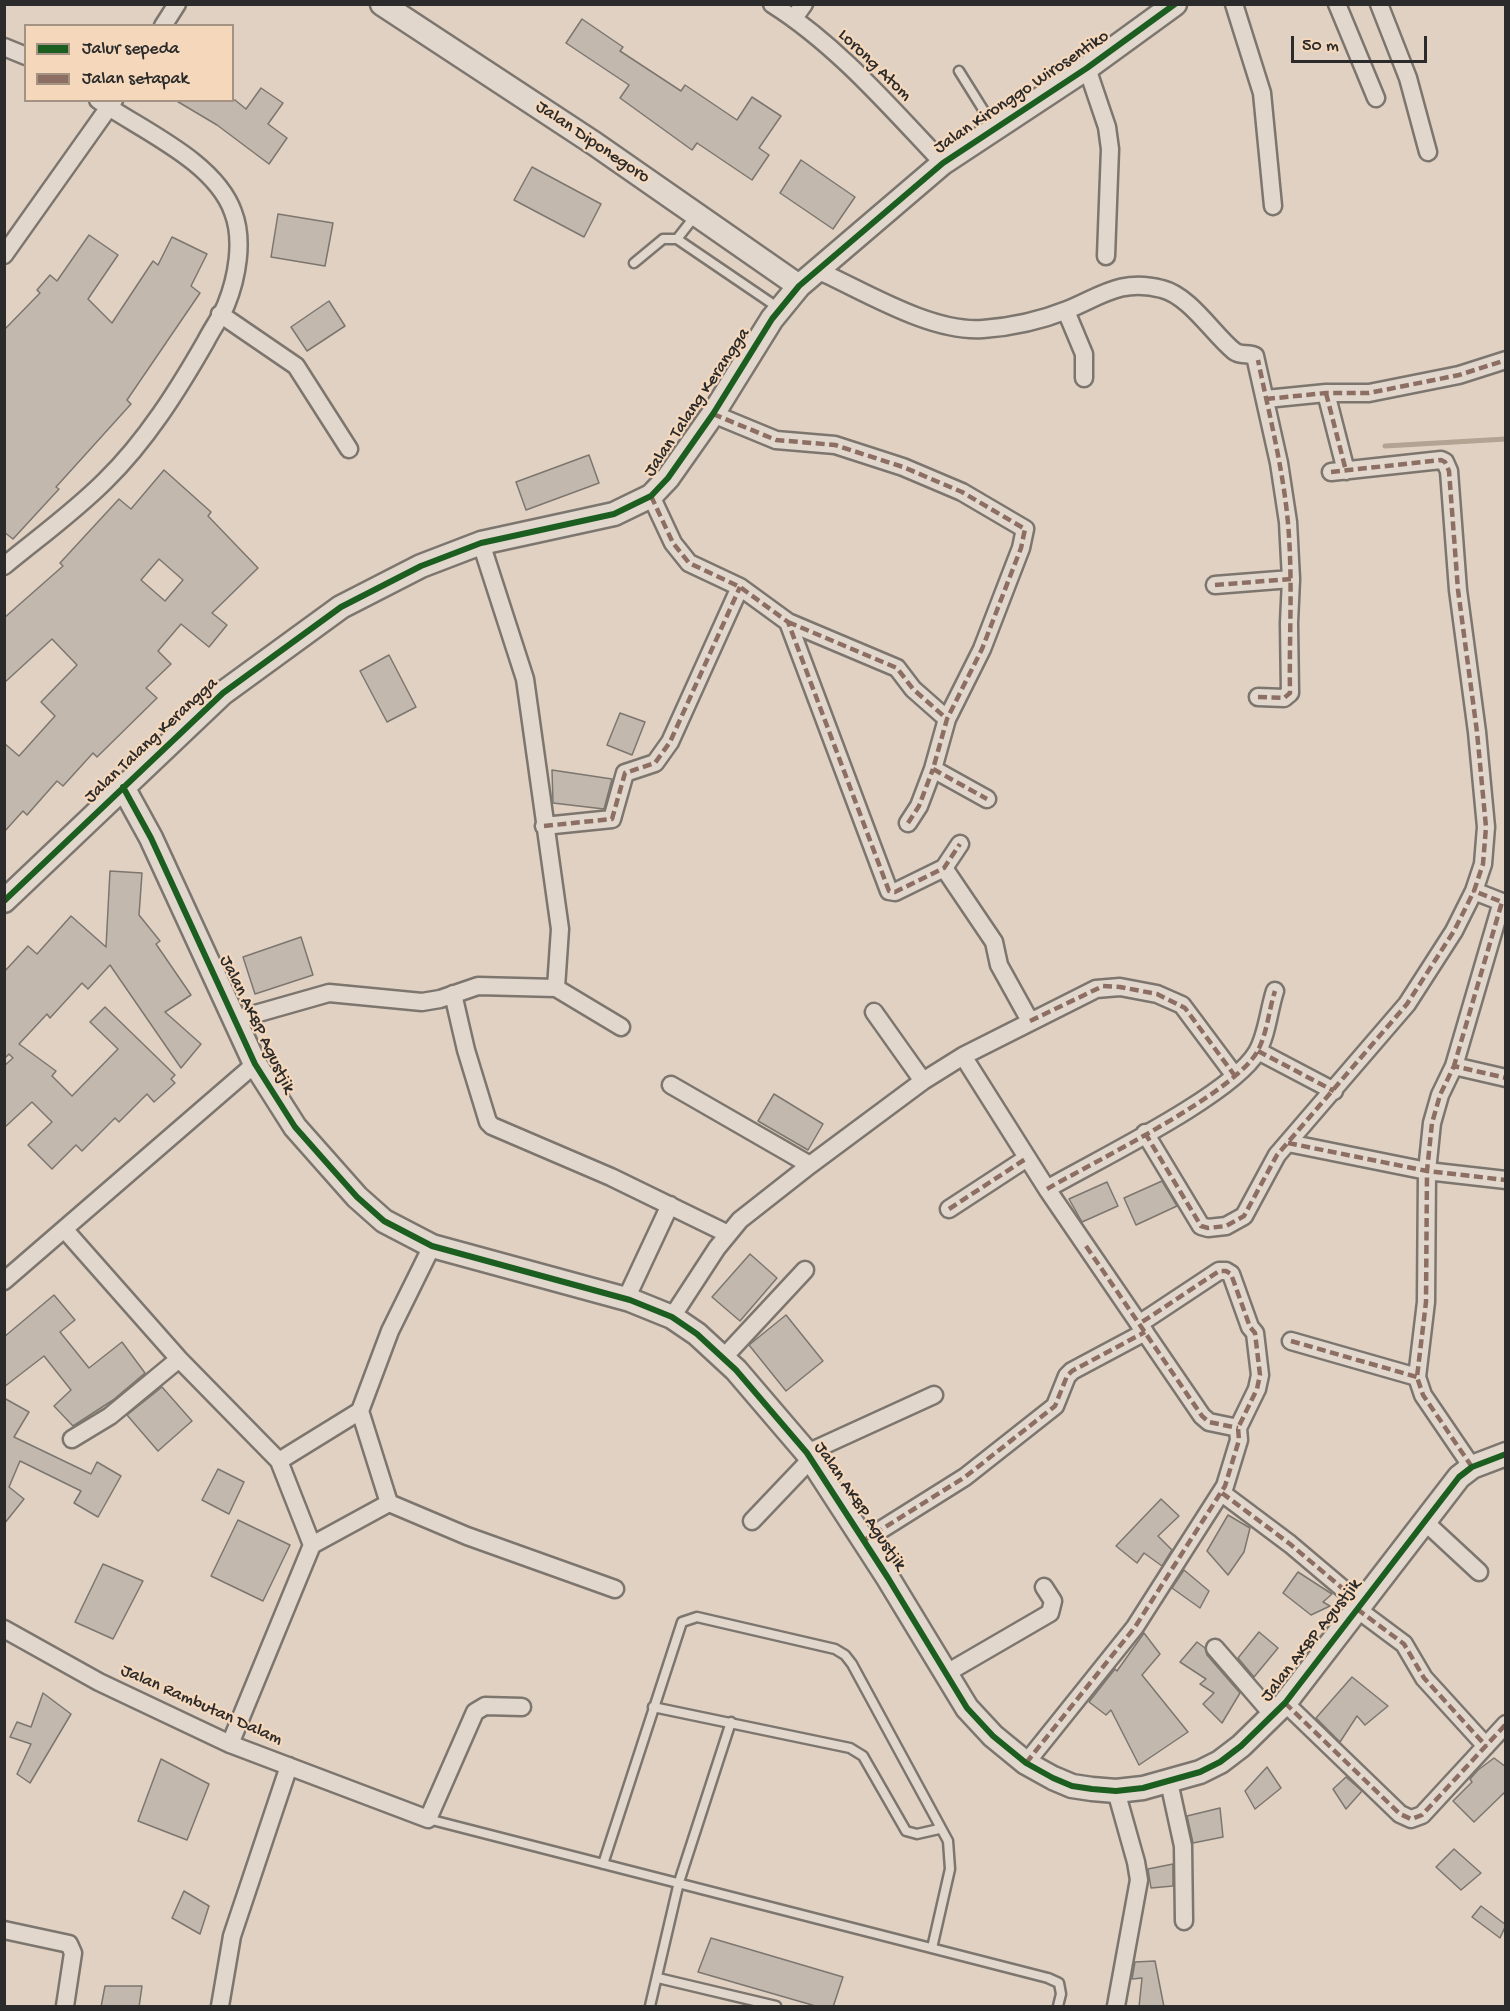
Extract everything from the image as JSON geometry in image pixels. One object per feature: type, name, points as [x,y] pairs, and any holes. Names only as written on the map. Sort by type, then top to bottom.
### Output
[{"type":"street","points":[[164,24],[177,4]]},
{"type":"street","name":"Jalan Diponegoro","points":[[382,4],[595,144],[696,214],[807,278]]},
{"type":"street","name":"Lorong Atom","points":[[772,4],[799,11],[943,163]]},
{"type":"street","name":"Jalan Kironggo Wirosentiko","points":[[807,278],[943,163],[1087,68],[1175,4]]},
{"type":"street","points":[[1234,4],[1263,93],[1273,206]]},
{"type":"street","points":[[1337,4],[1376,98]]},
{"type":"street","points":[[1378,4],[1408,78],[1428,152]]},
{"type":"street","points":[[4,47],[24,55]]},
{"type":"street","points":[[1087,68],[1107,127],[1110,149],[1106,256]]},
{"type":"street","points":[[4,255],[107,103],[204,171],[233,211],[238,231],[238,252],[226,305],[162,414],[106,481],[4,566]]},
{"type":"street","points":[[807,278],[952,327],[981,329],[1006,326],[1066,311],[1105,291],[1128,287],[1164,289],[1189,307],[1233,351],[1257,358],[1281,471],[1292,579],[1289,623],[1290,693],[1284,698],[1258,697]]},
{"type":"street","name":"Jalan Talang Kerangga","points":[[4,901],[223,693],[316,624],[381,584],[481,543],[614,514],[651,496],[668,478],[713,414],[780,309],[807,278]]},
{"type":"street","points":[[1066,311],[1084,354],[1084,378]]},
{"type":"street","points":[[220,314],[296,366],[349,449]]},
{"type":"street","points":[[1266,399],[1326,393],[1369,393],[1459,375],[1506,360]]},
{"type":"street","points":[[1145,1133],[1199,1222],[1208,1228],[1226,1226],[1241,1219],[1268,1169],[1288,1143],[1407,1004],[1454,931],[1474,891],[1483,864],[1486,827],[1477,732],[1458,590],[1449,471],[1445,462],[1441,460],[1340,464],[1326,393]]},
{"type":"street","points":[[713,414],[776,440],[835,445],[903,467],[962,492],[994,513],[1023,526],[1025,534],[1002,599],[969,679],[947,719],[933,770],[919,806],[908,823]]},
{"type":"street","points":[[651,496],[673,543],[689,563],[740,587],[788,622],[897,668],[913,689],[947,719]]},
{"type":"street","points":[[481,543],[525,679],[560,929],[556,988]]},
{"type":"street","points":[[1215,585],[1292,579]]},
{"type":"street","points":[[544,826],[612,819],[625,773],[655,763],[670,742],[740,587]]},
{"type":"street","points":[[788,622],[889,891],[895,892],[944,868],[960,844]]},
{"type":"street","points":[[933,770],[987,799]]},
{"type":"street","name":"Jalan AKBP Agustjik","points":[[123,788],[151,838],[255,1064],[295,1127],[357,1197],[384,1221],[432,1246],[626,1299],[672,1317],[724,1357],[809,1456],[966,1708],[980,1724],[1026,1763],[1072,1786],[1116,1791],[1169,1782],[1220,1761],[1241,1746],[1279,1709],[1446,1493],[1472,1467],[1506,1454]]},
{"type":"street","points":[[944,868],[994,942],[999,965],[1029,1021]]},
{"type":"street","points":[[1472,1467],[1424,1395],[1417,1377],[1426,1302],[1427,1171],[1435,1108],[1454,1066],[1504,902],[1474,891]]},
{"type":"street","points":[[234,1020],[329,993],[422,1002],[465,989],[500,985],[556,988],[621,1027]]},
{"type":"street","points":[[672,1317],[740,1220],[810,1165],[922,1081],[963,1056],[1029,1021],[1103,987],[1120,987],[1157,994],[1185,1008],[1235,1076]]},
{"type":"street","points":[[1047,1189],[1145,1133],[1235,1076],[1258,1051],[1275,990]]},
{"type":"street","points":[[453,994],[476,1085],[492,1126],[670,1205],[728,1234]]},
{"type":"street","points":[[874,1012],[922,1081]]},
{"type":"street","points":[[1258,1051],[1334,1091]]},
{"type":"street","points":[[963,1056],[1047,1189],[1202,1416],[1209,1422],[1238,1428]]},
{"type":"street","points":[[4,1281],[65,1230],[184,1123],[255,1064]]},
{"type":"street","points":[[1454,1066],[1506,1078]]},
{"type":"street","points":[[671,1085],[810,1165]]},
{"type":"street","points":[[1288,1143],[1427,1171],[1506,1180]]},
{"type":"street","points":[[949,1209],[1027,1158]]},
{"type":"street","points":[[626,1299],[670,1205]]},
{"type":"street","points":[[65,1230],[179,1359],[279,1461],[312,1545]]},
{"type":"street","points":[[279,1461],[360,1411],[390,1331],[432,1246]]},
{"type":"street","points":[[724,1357],[805,1270]]},
{"type":"street","points":[[863,1541],[965,1477],[1055,1406],[1067,1377],[1072,1371],[1142,1328],[1219,1271],[1231,1274],[1250,1327],[1255,1333],[1260,1376],[1257,1389],[1238,1428],[1239,1440],[1222,1493],[1135,1627],[1026,1763]]},
{"type":"street","points":[[1291,1341],[1417,1377]]},
{"type":"street","points":[[72,1439],[110,1416],[179,1359]]},
{"type":"street","points":[[752,1521],[809,1456],[934,1395]]},
{"type":"street","points":[[360,1411],[389,1503],[467,1536],[615,1589]]},
{"type":"street","points":[[1222,1493],[1290,1544],[1404,1644],[1424,1678],[1486,1746]]},
{"type":"street","points":[[230,1744],[312,1545],[389,1503]]},
{"type":"street","points":[[1424,1521],[1479,1572]]},
{"type":"street","points":[[945,1674],[1050,1613],[1053,1602],[1044,1587]]},
{"type":"street","name":"Jalan Rambutan Dalam","points":[[4,1629],[99,1682],[230,1744],[289,1766],[232,1936],[220,2007]]},
{"type":"street","points":[[1215,1648],[1279,1709],[1400,1814],[1411,1819],[1422,1815],[1506,1724]]},
{"type":"street","points":[[289,1766],[350,1792],[428,1819],[475,1712],[485,1706],[522,1707]]},
{"type":"street","points":[[1169,1782],[1184,1846],[1184,1921]]},
{"type":"street","points":[[1116,1791],[1139,1880],[1116,2007]]},
{"type":"street","points":[[4,1930],[69,1944],[73,1953],[65,2007]]},
{"type":"lane","points":[[959,71],[995,127]]},
{"type":"lane","points":[[677,239],[696,214]]},
{"type":"lane","points":[[634,263],[663,239],[677,239],[780,309]]},
{"type":"lane","points":[[603,1864],[682,1622],[690,1617],[697,1617],[835,1649],[845,1655],[852,1664],[948,1841],[951,1858],[932,1948]]},
{"type":"lane","points":[[653,1707],[857,1751],[863,1756],[906,1831],[917,1834],[939,1828]]},
{"type":"lane","points":[[650,2007],[679,1882],[731,1722]]},
{"type":"lane","points":[[428,1819],[1055,1980],[1061,1987],[1058,2007]]},
{"type":"lane","points":[[658,1978],[776,2007]]},
{"type":"building","points":[[582,19],[623,47],[620,51],[681,91],[685,85],[737,120],[752,97],[781,116],[759,148],[769,155],[752,180],[697,143],[692,150],[620,98],[629,85],[566,43]]},
{"type":"building","points":[[261,88],[283,103],[268,124],[287,138],[269,164],[217,125],[178,102],[234,102],[235,100],[246,109]]},
{"type":"building","points":[[801,160],[855,197],[833,229],[780,193]]},
{"type":"building","points":[[532,167],[601,204],[584,237],[514,200]]},
{"type":"building","points":[[278,214],[333,223],[325,266],[271,257]]},
{"type":"building","points":[[89,235],[118,255],[88,299],[112,323],[153,261],[158,265],[172,237],[207,254],[191,286],[200,293],[127,400],[131,404],[56,487],[59,489],[13,539],[4,532],[4,330],[40,293],[37,290],[50,275],[57,281]]},
{"type":"building","points":[[329,301],[345,326],[307,351],[291,327]]},
{"type":"building","points":[[589,455],[599,483],[526,510],[516,482]]},
{"type":"building","points":[[164,470],[211,512],[208,516],[258,568],[212,613],[227,625],[209,647],[181,624],[158,651],[171,664],[146,688],[157,698],[97,757],[93,753],[63,786],[57,781],[27,815],[23,811],[4,832],[4,743],[19,756],[55,716],[41,702],[77,665],[52,639],[4,683],[4,618],[63,566],[60,563],[119,499],[131,509]],"holes":[[[159,559],[183,580],[165,601],[141,580]]]},
{"type":"building","points":[[389,655],[416,707],[387,722],[360,671]]},
{"type":"building","points":[[620,713],[645,722],[632,755],[607,745]]},
{"type":"building","points":[[552,770],[612,779],[604,809],[553,803]]},
{"type":"building","points":[[110,871],[142,873],[139,915],[160,941],[156,944],[191,995],[165,1012],[201,1044],[181,1068],[110,965],[88,989],[82,983],[50,1018],[47,1014],[19,1044],[56,1071],[52,1076],[72,1096],[118,1049],[90,1022],[105,1007],[175,1075],[171,1079],[175,1083],[154,1102],[147,1094],[119,1122],[115,1118],[82,1151],[76,1145],[52,1169],[28,1145],[52,1122],[32,1102],[4,1128],[4,1066],[13,1058],[9,1054],[4,1059],[4,972],[28,946],[37,954],[71,916],[106,947]]},
{"type":"building","points":[[301,937],[313,975],[255,994],[243,957]]},
{"type":"building","points":[[774,1094],[823,1124],[808,1150],[758,1121]]},
{"type":"building","points":[[1162,1181],[1177,1206],[1136,1225],[1124,1198]]},
{"type":"building","points":[[1107,1182],[1118,1206],[1082,1222],[1069,1199]]},
{"type":"building","points":[[750,1254],[777,1278],[740,1321],[712,1297]]},
{"type":"building","points":[[54,1295],[75,1320],[60,1332],[89,1368],[122,1342],[145,1373],[113,1400],[73,1426],[54,1406],[71,1390],[44,1356],[4,1387],[4,1337]]},
{"type":"building","points":[[786,1315],[823,1361],[786,1391],[749,1345]]},
{"type":"building","points":[[162,1387],[192,1421],[158,1451],[127,1415]]},
{"type":"building","points":[[4,1398],[29,1412],[14,1437],[91,1474],[97,1462],[121,1476],[98,1517],[74,1503],[81,1491],[20,1461],[9,1487],[24,1499],[4,1524]]},
{"type":"building","points":[[218,1469],[244,1482],[229,1514],[202,1500]]},
{"type":"building","points":[[1161,1499],[1179,1516],[1158,1536],[1172,1550],[1162,1566],[1144,1553],[1137,1563],[1116,1546]]},
{"type":"building","points":[[1228,1515],[1250,1528],[1244,1552],[1228,1575],[1207,1551]]},
{"type":"building","points":[[238,1520],[290,1545],[263,1601],[211,1576]]},
{"type":"building","points":[[103,1564],[143,1581],[113,1639],[75,1622]]},
{"type":"building","points":[[1184,1570],[1209,1591],[1200,1608],[1172,1588]]},
{"type":"building","points":[[1298,1572],[1332,1594],[1323,1602],[1330,1606],[1311,1615],[1283,1593]]},
{"type":"building","points":[[1259,1632],[1278,1648],[1254,1677],[1238,1658]]},
{"type":"building","points":[[1144,1633],[1160,1654],[1142,1675],[1188,1732],[1139,1765],[1111,1710],[1106,1715],[1089,1702],[1115,1669],[1117,1671]]},
{"type":"building","points":[[1197,1642],[1205,1648],[1207,1655],[1240,1693],[1222,1723],[1203,1704],[1214,1693],[1200,1684],[1206,1679],[1180,1662]]},
{"type":"building","points":[[1352,1677],[1388,1706],[1365,1725],[1357,1716],[1340,1742],[1316,1718]]},
{"type":"building","points":[[43,1693],[71,1714],[30,1783],[17,1774],[31,1744],[10,1737],[17,1722],[31,1727]]},
{"type":"building","points":[[1494,1758],[1506,1767],[1506,1791],[1474,1822],[1453,1801],[1472,1782],[1470,1779],[1478,1770]]},
{"type":"building","points":[[161,1759],[209,1784],[187,1840],[138,1821]]},
{"type":"building","points":[[1267,1767],[1281,1788],[1255,1809],[1245,1791]]},
{"type":"building","points":[[1346,1777],[1362,1791],[1346,1809],[1333,1789]]},
{"type":"building","points":[[1220,1808],[1223,1837],[1193,1843],[1187,1816]]},
{"type":"building","points":[[1454,1849],[1481,1873],[1461,1890],[1436,1867]]},
{"type":"building","points":[[1173,1864],[1173,1886],[1151,1888],[1148,1869]]},
{"type":"building","points":[[184,1891],[209,1906],[200,1934],[172,1918]]},
{"type":"building","points":[[1481,1906],[1506,1925],[1500,1938],[1472,1917]]},
{"type":"building","points":[[711,1938],[843,1977],[833,2007],[819,2007],[698,1972]]},
{"type":"building","points":[[1155,1961],[1164,2007],[1139,2007],[1142,1978],[1132,1979],[1135,1962]]},
{"type":"building","points":[[105,1986],[142,1986],[139,2007],[101,2007]]},
{"type":"waterway","points":[[1385,446],[1506,439]]},
{"type":"marked path","points":[[1258,360],[1286,502],[1291,587],[1290,693],[1284,698],[1258,697]]},
{"type":"marked path","points":[[1266,399],[1326,393],[1369,393],[1459,375],[1506,360]]},
{"type":"marked path","points":[[1326,393],[1346,471]]},
{"type":"marked path","points":[[713,414],[776,440],[835,445],[903,467],[962,492],[1025,529],[1021,548],[982,649],[947,719],[933,769],[987,799]]},
{"type":"marked path","points":[[1331,472],[1441,460],[1445,462],[1449,471],[1458,590],[1477,732],[1486,827],[1483,864],[1474,891],[1502,902],[1454,1066]]},
{"type":"marked path","points":[[651,496],[673,543],[689,563],[740,587],[788,622],[889,891],[895,892],[944,868],[960,844]]},
{"type":"marked path","points":[[1215,585],[1291,579]]},
{"type":"marked path","points":[[544,826],[612,819],[625,773],[655,763],[670,742],[740,587]]},
{"type":"marked path","points":[[788,622],[897,668],[913,689],[947,719]]},
{"type":"marked path","points":[[908,823],[919,806],[933,769]]},
{"type":"marked path","points":[[1145,1133],[1201,1226],[1208,1228],[1226,1226],[1244,1216],[1277,1155],[1407,1004],[1454,931],[1474,891]]},
{"type":"marked path","points":[[1030,1021],[1103,986],[1157,994],[1185,1008],[1235,1076]]},
{"type":"marked path","points":[[1047,1189],[1161,1126],[1220,1088],[1243,1069],[1260,1045],[1275,991]]},
{"type":"marked path","points":[[1258,1051],[1334,1091]]},
{"type":"marked path","points":[[1472,1467],[1423,1395],[1417,1377],[1426,1302],[1427,1171],[1432,1123],[1440,1095],[1454,1066],[1506,1078]]},
{"type":"marked path","points":[[1288,1143],[1427,1171],[1506,1180]]},
{"type":"marked path","points":[[949,1209],[1027,1158]]},
{"type":"marked path","points":[[1086,1246],[1202,1416],[1209,1422],[1238,1428]]},
{"type":"marked path","points":[[1026,1763],[1135,1627],[1225,1486],[1239,1440],[1238,1428],[1257,1389],[1260,1375],[1255,1333],[1250,1327],[1231,1274],[1226,1271],[1219,1271],[1139,1324]]},
{"type":"marked path","points":[[863,1541],[965,1477],[1055,1406],[1067,1376],[1072,1371],[1145,1332]]},
{"type":"marked path","points":[[1291,1341],[1417,1377]]},
{"type":"marked path","points":[[1222,1493],[1290,1544],[1361,1604]]},
{"type":"marked path","points":[[1357,1609],[1404,1644],[1424,1678],[1486,1746]]},
{"type":"marked path","points":[[1285,1703],[1400,1814],[1411,1819],[1422,1815],[1506,1724]]},
{"type":"cycle path","points":[[4,901],[223,693],[341,607],[421,566],[481,543],[614,514],[651,496],[668,478],[713,414],[772,319],[799,286],[943,163],[1087,68],[1175,4]]},
{"type":"cycle path","points":[[123,787],[151,838],[255,1064],[295,1127],[357,1197],[384,1221],[432,1246],[630,1300],[672,1317],[697,1334],[736,1370],[807,1453],[888,1578],[967,1708],[993,1736],[1026,1763],[1053,1778],[1072,1786],[1116,1791],[1143,1788],[1200,1772],[1220,1762],[1241,1746],[1285,1703],[1459,1477],[1472,1467],[1506,1454]]}]
